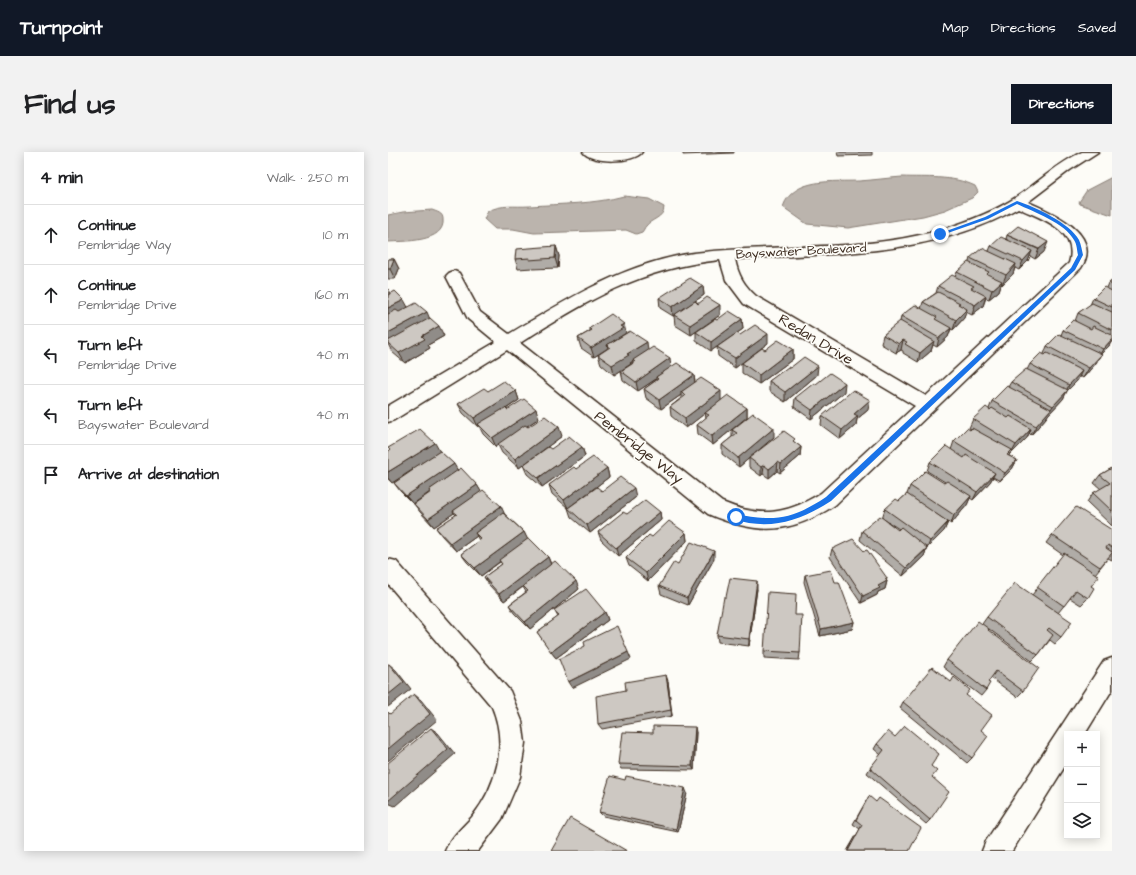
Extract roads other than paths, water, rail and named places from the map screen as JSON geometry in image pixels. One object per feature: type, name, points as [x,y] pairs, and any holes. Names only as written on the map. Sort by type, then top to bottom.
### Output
[{"type":"street","points":[[589,152],[602,156],[614,157],[636,152]]},
{"type":"street","name":"Bayswater Boulevard","points":[[388,415],[592,292],[630,275],[670,263],[727,254],[848,248],[896,243],[961,228],[986,218],[1017,202],[1063,167],[1092,152]]},
{"type":"street","name":"Pembridge Way","points":[[454,276],[474,315],[507,343],[715,508],[743,520],[759,522],[784,520],[809,512],[828,499],[1073,269],[1079,260],[1080,255],[1079,246],[1070,231],[1052,219],[1017,202]]},
{"type":"street","name":"Redan Drive","points":[[727,254],[730,274],[734,282],[750,300],[928,406]]},
{"type":"street","points":[[388,568],[501,699],[511,727],[511,760],[501,791],[488,818],[471,839],[458,851]]},
{"type":"street","points":[[1073,731],[1112,669]]},
{"type":"street","points":[[996,851],[1064,745]]}]
